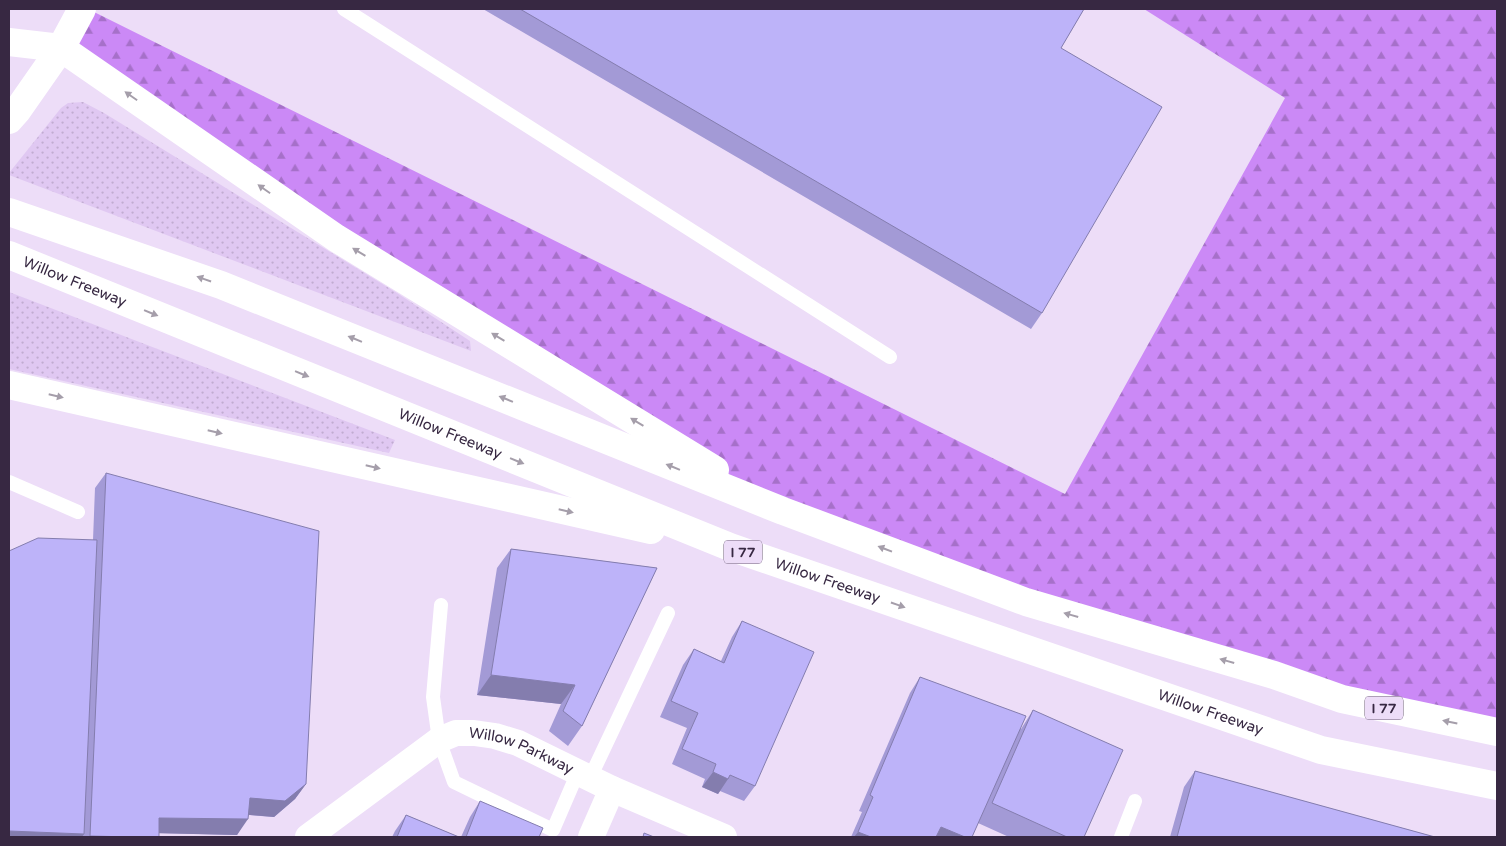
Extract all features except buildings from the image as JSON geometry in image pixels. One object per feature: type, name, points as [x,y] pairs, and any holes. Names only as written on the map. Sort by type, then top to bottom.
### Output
[{"type":"main road","points":[[13,115],[61,48],[82,9]]},
{"type":"main road","points":[[9,42],[61,48],[336,238],[783,511]]},
{"type":"main road","name":"I 77","points":[[9,212],[221,285],[783,511],[1026,602],[1274,675],[1342,699],[1497,732]]},
{"type":"main road","name":"Willow Freeway","points":[[9,255],[730,547],[1321,750],[1497,786]]},
{"type":"main road","points":[[9,385],[730,547]]},
{"type":"street","name":"Willow Parkway","points":[[308,837],[439,740],[456,733],[495,736],[518,743],[593,779],[724,837]]},
{"type":"street","points":[[591,837],[593,779]]},
{"type":"lane","points":[[344,9],[890,357]]},
{"type":"lane","points":[[9,482],[78,512]]},
{"type":"lane","points":[[441,605],[433,697],[439,740],[454,782],[552,834],[593,779],[668,613]]},
{"type":"lane","points":[[1122,837],[1135,801]]},
{"type":"shaded area","points":[[83,102],[104,113],[397,293],[470,341],[471,351],[9,175],[61,108],[68,103]]},
{"type":"shaded area","points":[[9,292],[395,440],[389,453],[9,369]]},
{"type":"green space","points":[[88,9],[1065,494],[1285,98],[1144,9],[1497,9],[1497,732],[1342,699],[783,511],[61,48]]}]
